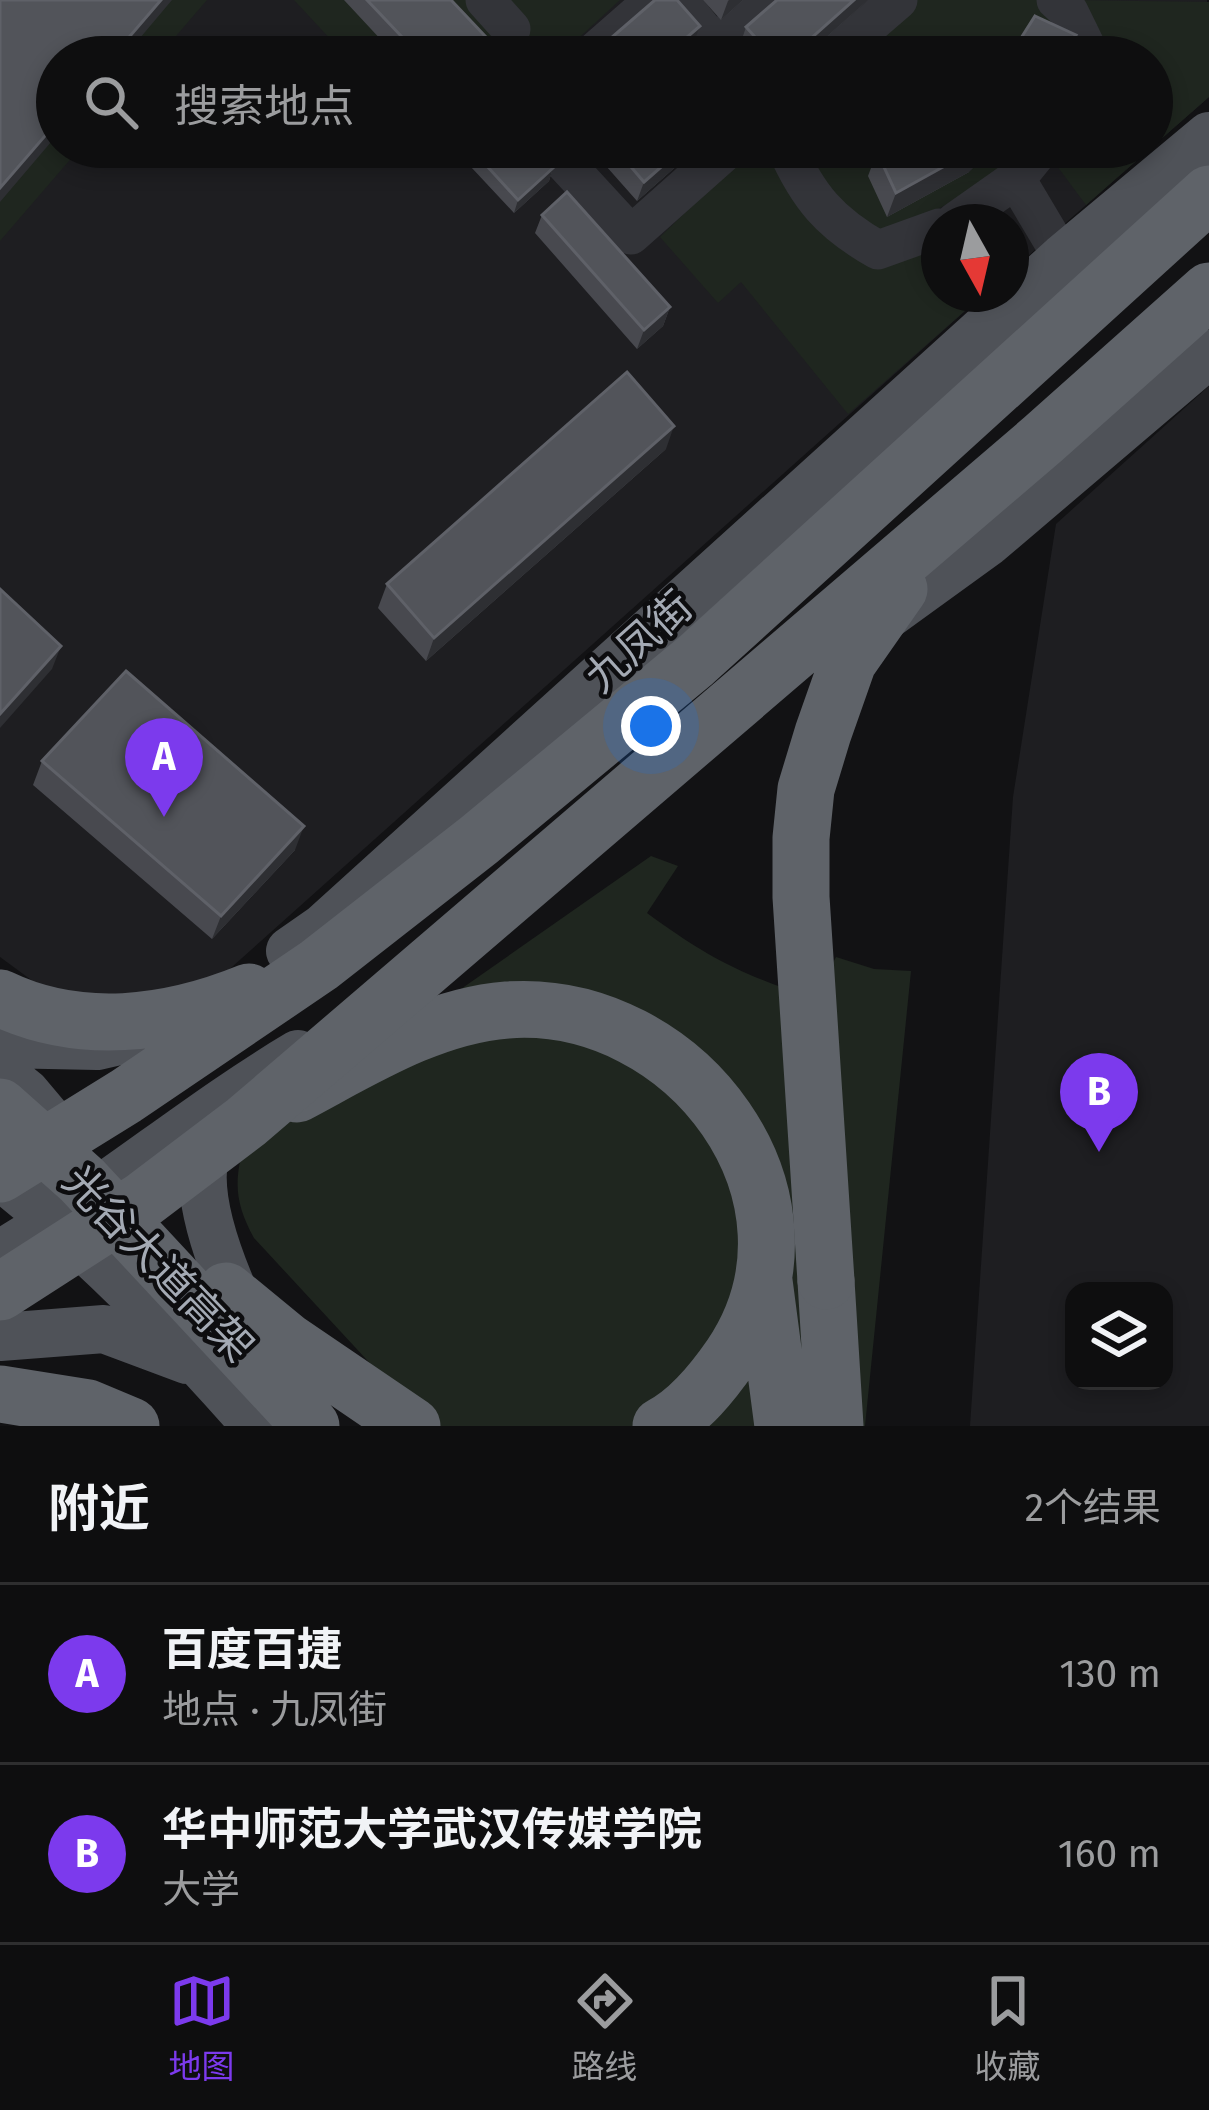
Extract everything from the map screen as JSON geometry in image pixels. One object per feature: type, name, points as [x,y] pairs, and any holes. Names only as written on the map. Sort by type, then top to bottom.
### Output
[{"type":"highway","points":[[412,1426],[38,1181],[126,1096],[329,957],[694,662],[1209,194]]},
{"type":"highway","points":[[0,1292],[143,1200],[241,1106],[968,503],[1209,291]]},
{"type":"highway","points":[[835,1426],[801,897],[806,789],[848,662],[905,580],[968,503]]},
{"type":"highway","points":[[0,998],[62,1020],[138,1021],[236,998],[329,957]]},
{"type":"highway","points":[[452,977],[515,984],[575,1004],[674,1061],[708,1092],[747,1152],[766,1231],[758,1306],[713,1381],[674,1420],[661,1426]]},
{"type":"highway","points":[[241,1106],[464,1018],[533,1010],[585,1017],[625,1032],[670,1073],[710,1122],[740,1183],[769,1309],[783,1426]]},
{"type":"highway","name":"光谷大道高架","points":[[0,1107],[38,1181],[311,1426]]},
{"type":"highway","name":"光谷大道高架","points":[[38,1181],[60,1192],[273,1426]]},
{"type":"highway","points":[[0,1394],[88,1408],[131,1426]]},
{"type":"main road","name":"九凤街","points":[[1173,166],[1209,136]]},
{"type":"main road","name":"九凤街","points":[[38,1181],[196,1016],[323,928],[1063,258],[1171,168]]},
{"type":"main road","points":[[0,1254],[38,1181],[241,1106],[471,951],[567,880],[816,668],[988,542],[1209,354]]},
{"type":"main road","points":[[0,998],[53,1046]]},
{"type":"main road","points":[[0,1044],[97,1046],[196,1016]]},
{"type":"main road","points":[[0,1072],[26,1093],[38,1181],[256,1426]]},
{"type":"main road","points":[[241,1106],[205,1155],[207,1216],[230,1286],[260,1350]]},
{"type":"main road","points":[[38,1181],[260,1350],[338,1426]]},
{"type":"main road","points":[[0,1337],[104,1329],[203,1365]]},
{"type":"lane","points":[[613,36],[654,0]]},
{"type":"lane","points":[[678,0],[702,36]]},
{"type":"lane","points":[[730,36],[764,0]]},
{"type":"lane","points":[[856,36],[898,0]]},
{"type":"lane","points":[[1056,0],[1069,12],[1081,36]]},
{"type":"lane","points":[[583,168],[631,235],[706,168]]},
{"type":"lane","points":[[795,168],[840,229],[878,250],[921,234]]},
{"type":"lane","points":[[981,204],[1025,168]]},
{"type":"lane","points":[[1016,179],[1063,258]]},
{"type":"shaded area","points":[[0,0],[1207,0],[1209,97],[1173,129],[1173,36],[36,36],[36,168],[1128,168],[1029,255],[1029,204],[921,204],[921,312],[964,312],[176,1017],[49,993],[0,957]]},
{"type":"shaded area","points":[[0,0],[207,0],[176,36],[36,36],[36,168],[63,168],[0,241]]},
{"type":"shaded area","points":[[294,0],[620,0],[581,36],[327,36]]},
{"type":"shaded area","points":[[915,0],[1038,0],[1061,36],[872,36]]},
{"type":"shaded area","points":[[1069,0],[1209,2],[1209,97],[1173,129],[1173,36],[1088,36]]},
{"type":"shaded area","points":[[731,168],[778,168],[827,234],[921,243],[921,312],[964,312],[848,414],[741,282],[718,303],[660,237]]},
{"type":"shaded area","points":[[816,168],[1000,168],[946,204],[921,204],[921,217],[875,239],[851,226]]},
{"type":"shaded area","points":[[1058,168],[1128,168],[1086,205]]},
{"type":"shaded area","points":[[1209,386],[1209,1426],[970,1426],[1013,797],[1056,524]]},
{"type":"shaded area","points":[[651,856],[678,866],[647,913],[746,973],[815,998],[836,957],[874,969],[911,971],[865,1426],[428,1426],[254,1238],[238,1190],[245,1140]]},
{"type":"building","points":[[0,0],[161,0],[130,36],[36,36],[36,146],[0,188]]},
{"type":"building","points":[[367,0],[451,0],[485,36],[401,36]]},
{"type":"building","points":[[655,0],[677,0],[700,26],[688,36],[613,36]]},
{"type":"building","points":[[777,0],[854,0],[814,36],[754,36],[746,27]]},
{"type":"building","points":[[1035,16],[1076,35],[1075,36],[1022,36]]},
{"type":"building","points":[[489,168],[553,168],[518,200]]},
{"type":"building","points":[[632,168],[660,168],[644,182]]},
{"type":"building","points":[[884,168],[941,168],[896,193]]},
{"type":"building","points":[[567,192],[670,307],[644,330],[542,215]]},
{"type":"building","points":[[627,372],[674,426],[434,638],[387,584]]},
{"type":"building","points":[[0,589],[61,646],[0,714]]},
{"type":"building","points":[[126,671],[304,826],[221,916],[42,761]]},
{"type":"place","name":"百度百捷","points":[[164,817]]},
{"type":"place","name":"华中师范大学武汉传媒学院","points":[[1099,1152]]}]
